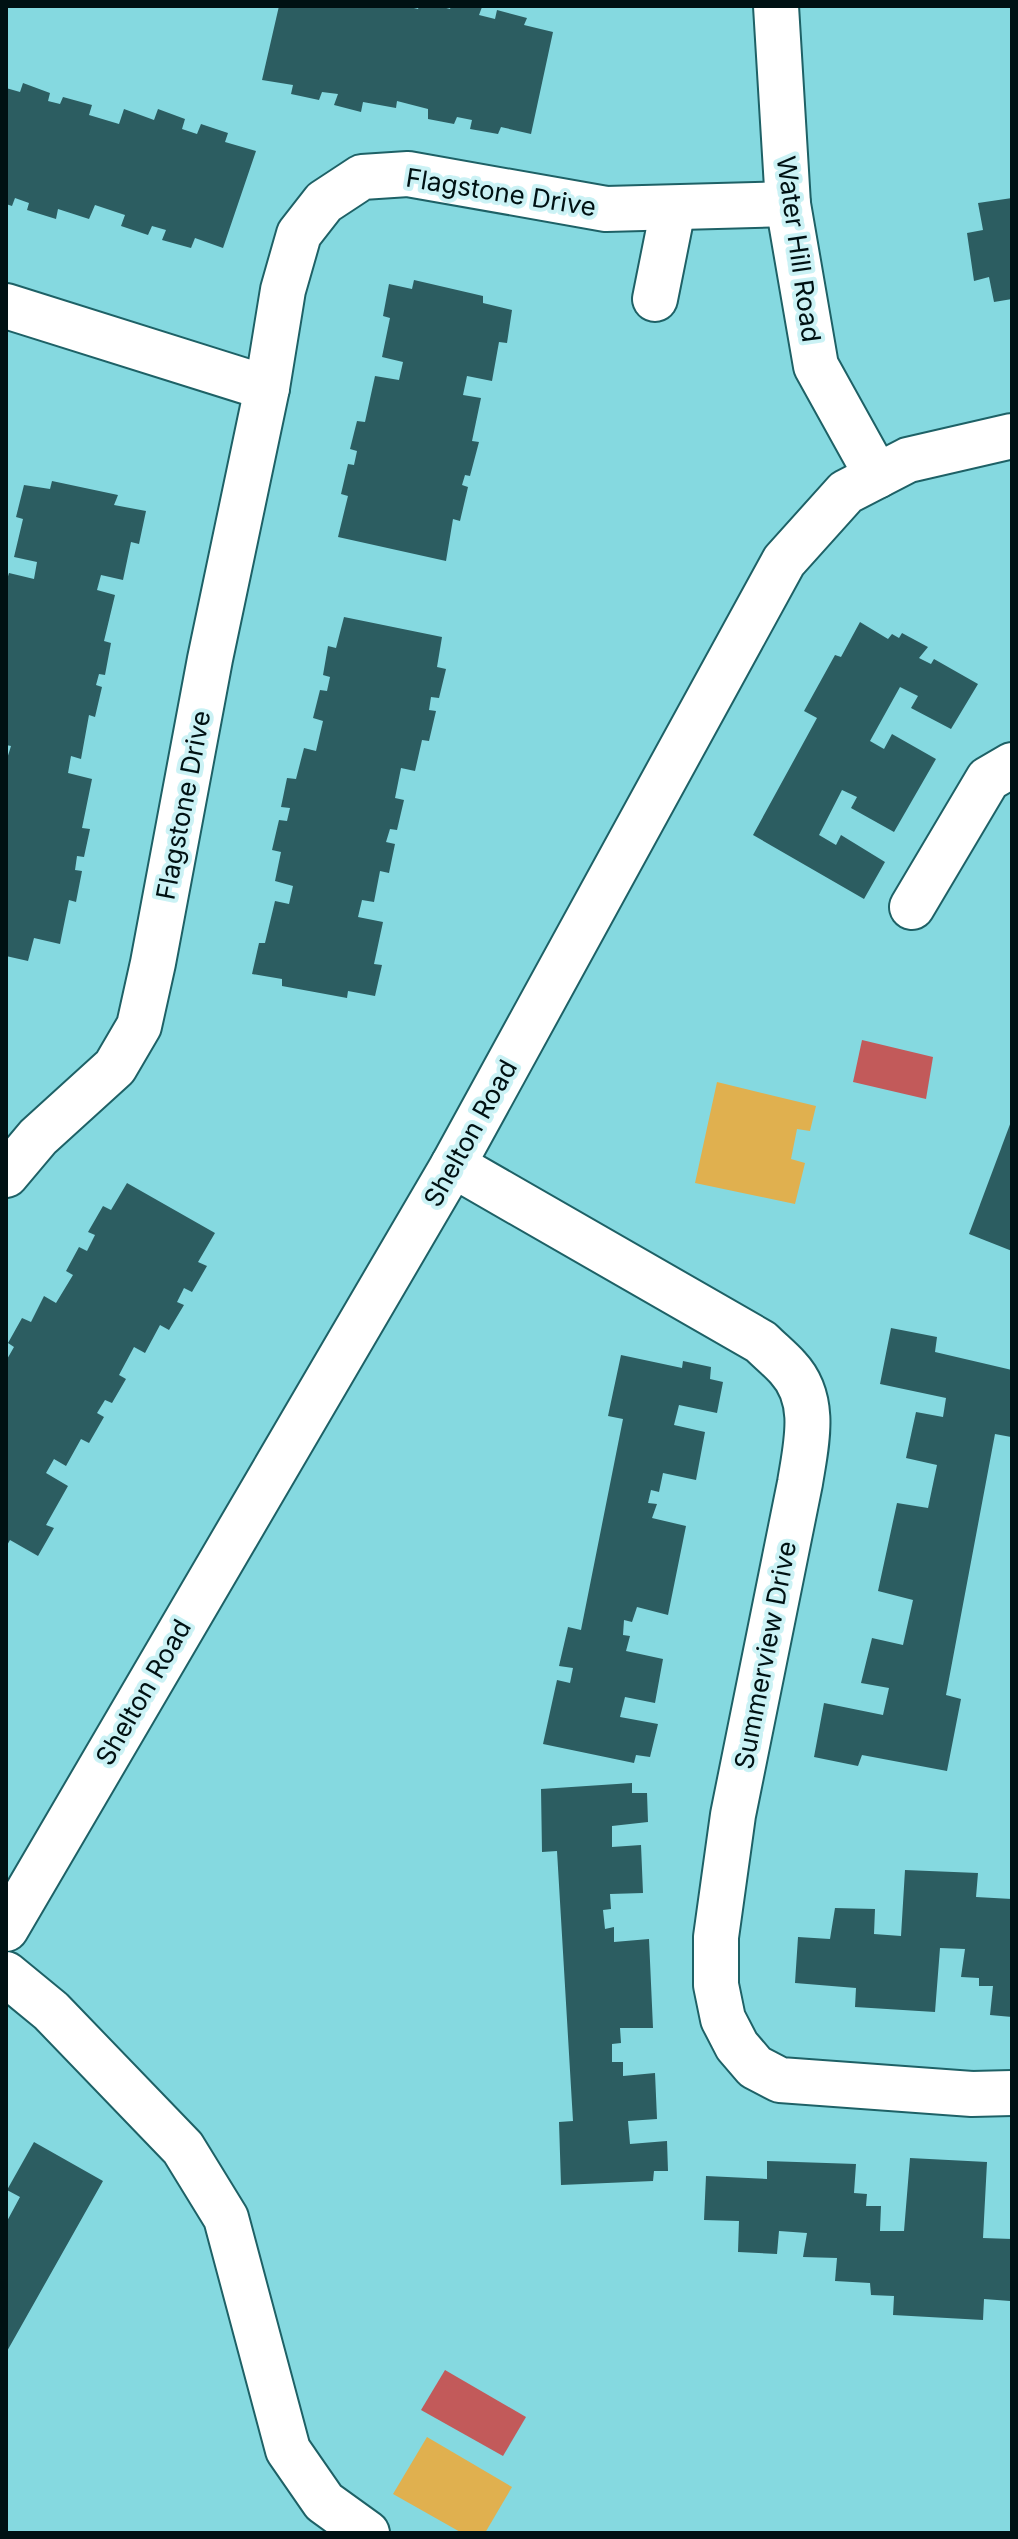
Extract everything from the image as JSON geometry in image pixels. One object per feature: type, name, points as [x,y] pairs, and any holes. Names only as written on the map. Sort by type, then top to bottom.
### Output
[{"type":"street","name":"Water Hill Road","points":[[776,6],[788,204],[816,366],[877,476]]},
{"type":"street","name":"Flagstone Drive","points":[[6,1175],[38,1137],[115,1067],[139,1026],[210,659],[267,388],[283,290],[299,234],[324,202],[362,177],[408,174],[606,209],[788,204]]},
{"type":"street","points":[[655,299],[673,209]]},
{"type":"street","points":[[6,306],[267,388]]},
{"type":"street","name":"Shelton Road","points":[[6,1929],[453,1165],[784,561],[846,492],[908,460],[1012,436]]},
{"type":"street","points":[[912,907],[988,779],[1012,765]]},
{"type":"street","name":"Summerview Drive","points":[[453,1165],[761,1342],[791,1370],[806,1398],[807,1437],[800,1483],[733,1815],[716,1937],[716,1985],[723,2019],[737,2046],[755,2067],[780,2080],[972,2094],[1012,2093]]},
{"type":"street","points":[[6,1974],[51,2011],[183,2148],[226,2218],[288,2450],[324,2502],[367,2533]]},
{"type":"shaded area","points":[[862,1040],[933,1057],[926,1099],[853,1082]]},
{"type":"shaded area","points":[[717,1082],[816,1106],[810,1131],[797,1129],[791,1159],[805,1163],[795,1204],[695,1183]]},
{"type":"shaded area","points":[[445,2370],[526,2417],[503,2456],[421,2410]]},
{"type":"shaded area","points":[[427,2437],[512,2487],[485,2533],[462,2533],[393,2494]]},
{"type":"building","points":[[279,6],[406,6],[418,9],[419,6],[439,6],[450,9],[451,6],[478,6],[482,7],[479,15],[495,19],[497,10],[527,18],[524,25],[553,32],[531,134],[501,127],[498,134],[470,129],[472,120],[457,117],[454,124],[428,119],[428,109],[397,101],[396,108],[363,102],[361,112],[334,105],[338,94],[322,92],[319,100],[291,94],[293,85],[262,80]]},
{"type":"building","points":[[23,83],[50,93],[48,101],[60,104],[63,97],[92,105],[89,115],[119,124],[124,109],[154,120],[158,109],[185,119],[182,129],[197,134],[201,124],[228,133],[225,142],[256,151],[223,248],[195,238],[191,248],[162,240],[166,230],[152,226],[148,235],[121,226],[125,215],[95,205],[89,219],[58,209],[56,219],[27,210],[29,203],[15,198],[12,206],[6,204],[6,88],[20,92]]},
{"type":"building","points":[[1012,198],[1012,299],[994,302],[989,277],[974,281],[967,233],[983,230],[978,203]]},
{"type":"building","points":[[414,280],[483,296],[483,303],[512,310],[507,343],[499,342],[492,381],[467,376],[463,395],[481,398],[472,441],[479,442],[470,476],[465,475],[462,485],[468,487],[460,521],[453,519],[446,561],[338,537],[348,496],[341,494],[348,464],[354,465],[357,451],[350,449],[357,421],[365,422],[375,376],[399,380],[403,362],[382,357],[390,318],[383,316],[389,284],[412,289]]},
{"type":"building","points":[[52,481],[118,495],[114,505],[146,511],[139,544],[131,542],[123,580],[101,575],[97,590],[115,595],[104,641],[111,643],[105,675],[99,674],[96,685],[102,687],[95,717],[89,715],[81,759],[71,756],[68,773],[92,779],[82,828],[90,829],[84,857],[77,856],[75,870],[82,871],[76,902],[69,900],[60,944],[34,938],[28,961],[6,956],[6,762],[11,746],[6,745],[6,583],[9,573],[34,579],[37,562],[14,557],[23,519],[16,517],[24,485],[50,489]]},
{"type":"building","points":[[344,617],[442,637],[437,667],[446,669],[439,698],[431,697],[429,710],[436,711],[429,741],[422,740],[415,771],[401,768],[395,798],[404,800],[397,830],[390,829],[386,842],[395,844],[389,873],[380,871],[374,902],[362,900],[358,917],[383,922],[374,964],[382,965],[375,996],[348,991],[347,998],[282,986],[282,979],[252,974],[259,943],[265,943],[275,901],[289,904],[293,886],[275,881],[281,852],[272,850],[279,820],[287,821],[290,808],[281,807],[287,778],[296,779],[304,748],[316,751],[323,721],[313,718],[320,690],[327,691],[330,677],[323,675],[328,646],[336,648]]},
{"type":"building","points":[[860,622],[888,639],[892,634],[899,638],[902,633],[928,647],[919,658],[931,664],[934,659],[978,684],[951,729],[911,708],[918,696],[900,687],[870,741],[884,749],[892,734],[936,759],[894,832],[851,808],[857,797],[842,790],[819,835],[836,845],[841,835],[885,862],[864,899],[753,835],[817,718],[804,711],[835,655],[841,657]]},
{"type":"building","points":[[1012,1119],[1012,1251],[969,1234]]},
{"type":"building","points":[[127,1183],[215,1233],[198,1262],[207,1266],[192,1292],[184,1288],[177,1302],[184,1305],[169,1330],[160,1325],[145,1353],[134,1347],[119,1375],[126,1379],[112,1403],[105,1400],[97,1413],[104,1417],[89,1443],[81,1439],[66,1466],[54,1459],[46,1473],[68,1486],[46,1525],[54,1528],[38,1556],[10,1540],[6,1547],[6,1361],[14,1347],[8,1343],[22,1318],[31,1322],[44,1296],[56,1303],[73,1275],[66,1271],[79,1247],[87,1251],[95,1235],[88,1232],[103,1206],[111,1210]]},
{"type":"building","points":[[891,1328],[937,1337],[935,1352],[1012,1370],[1011,1437],[995,1434],[946,1695],[961,1699],[947,1771],[862,1755],[858,1766],[814,1757],[824,1703],[883,1715],[889,1688],[861,1683],[872,1638],[903,1645],[913,1600],[878,1591],[897,1503],[928,1508],[937,1465],[906,1458],[916,1412],[943,1417],[946,1398],[880,1384]]},
{"type":"building","points":[[621,1355],[682,1368],[683,1361],[711,1367],[710,1379],[723,1382],[717,1413],[679,1405],[674,1425],[705,1432],[696,1480],[663,1473],[659,1492],[651,1490],[648,1503],[657,1504],[652,1518],[686,1526],[668,1615],[637,1607],[632,1622],[624,1620],[623,1635],[630,1636],[626,1651],[663,1659],[655,1703],[625,1697],[620,1717],[658,1724],[650,1757],[636,1755],[634,1763],[543,1744],[557,1680],[570,1683],[573,1668],[559,1666],[568,1627],[581,1630],[623,1419],[608,1416]]},
{"type":"building","points":[[632,1783],[632,1793],[647,1793],[648,1822],[612,1826],[612,1847],[641,1845],[643,1893],[610,1894],[611,1909],[603,1910],[605,1929],[614,1927],[614,1942],[649,1939],[653,2028],[620,2028],[621,2043],[612,2044],[612,2062],[623,2062],[623,2076],[655,2073],[657,2119],[628,2121],[630,2144],[667,2141],[668,2171],[654,2171],[653,2181],[561,2185],[559,2122],[573,2121],[557,1851],[542,1852],[541,1789]]},
{"type":"building","points":[[905,1870],[978,1873],[976,1897],[1012,1899],[1012,2017],[990,2015],[993,1986],[979,1986],[979,1978],[961,1977],[965,1949],[940,1948],[935,2012],[855,2007],[856,1988],[795,1983],[798,1937],[830,1939],[835,1908],[875,1909],[874,1934],[901,1936]]},
{"type":"building","points":[[34,2142],[103,2181],[6,2353],[6,2223],[20,2197],[7,2190]]},
{"type":"building","points":[[910,2158],[987,2162],[983,2238],[1012,2239],[1012,2279],[1010,2301],[984,2299],[983,2320],[893,2315],[894,2296],[871,2295],[870,2283],[835,2281],[837,2258],[803,2257],[807,2233],[779,2231],[777,2254],[738,2252],[739,2221],[704,2220],[706,2176],[767,2179],[767,2161],[856,2164],[854,2193],[867,2194],[866,2206],[881,2206],[880,2231],[904,2231]]}]
